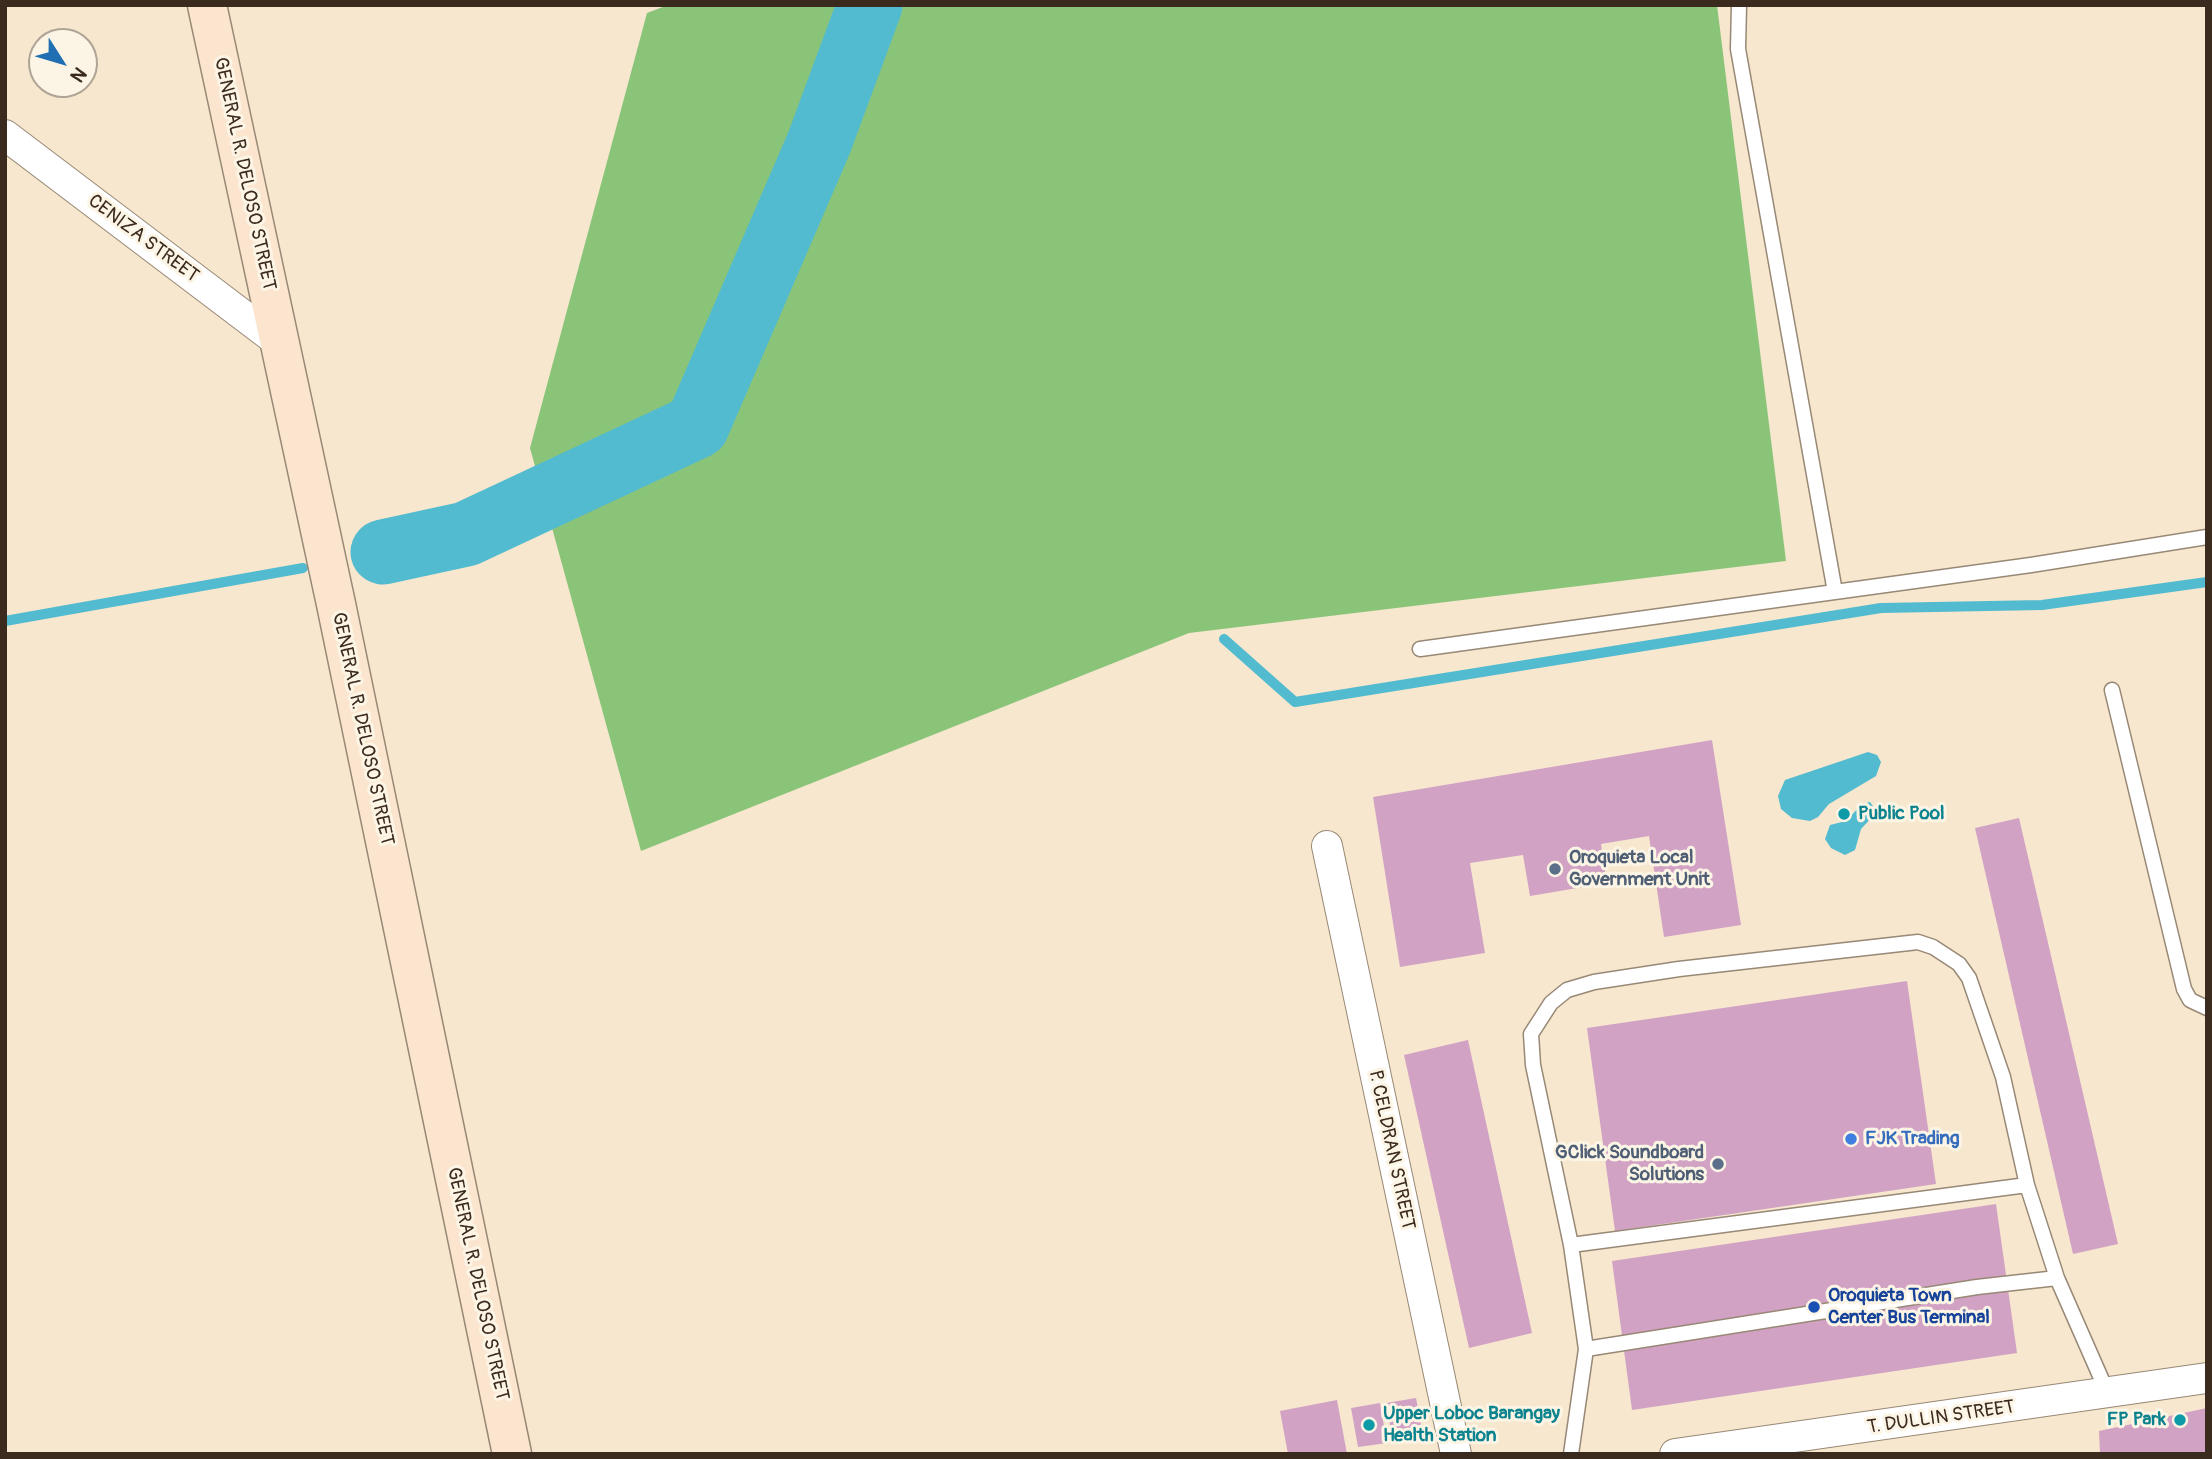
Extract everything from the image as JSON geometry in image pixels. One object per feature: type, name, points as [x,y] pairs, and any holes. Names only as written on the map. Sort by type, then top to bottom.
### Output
[{"type":"street","name":"GENERAL R. DELOSO STREET","points":[[207,5],[281,344],[512,1454]]},
{"type":"street","name":"CENIZA STREET","points":[[5,135],[281,344]]},
{"type":"street","name":"P. CELDRAN STREET","points":[[1327,846],[1455,1454]]},
{"type":"street","name":"T. DULLIN STREET","points":[[1675,1454],[2108,1395],[2207,1378]]},
{"type":"lane","points":[[1739,5],[1738,49],[1835,592]]},
{"type":"lane","points":[[1420,649],[2207,537]]},
{"type":"lane","points":[[2112,690],[2185,989],[2190,1000],[2207,1008]]},
{"type":"lane","points":[[1570,1454],[1586,1349],[1571,1245],[1533,1065],[1531,1034],[1551,1003],[1567,990],[1594,982],[1679,969],[1918,942],[1947,955],[1969,978],[2003,1077],[2027,1185],[2057,1278],[2108,1395]]},
{"type":"lane","points":[[1571,1245],[2027,1185]]},
{"type":"lane","points":[[1586,1349],[1977,1287],[2057,1278]]},
{"type":"green space","points":[[668,5],[1717,5],[1786,561],[1189,633],[641,851],[530,448],[647,13]]},
{"type":"water","points":[[1868,752],[1877,755],[1881,762],[1876,776],[1829,804],[1818,817],[1810,821],[1792,818],[1781,809],[1778,796],[1785,780]]},
{"type":"water","points":[[1870,802],[1877,812],[1861,829],[1855,850],[1845,855],[1831,848],[1825,839],[1830,825],[1846,821],[1862,804]]},
{"type":"building","points":[[1712,740],[1741,925],[1664,937],[1649,836],[1601,844],[1607,883],[1530,896],[1523,855],[1470,863],[1485,953],[1400,967],[1373,797]]},
{"type":"building","points":[[2019,818],[2118,1244],[2073,1254],[1975,828]]},
{"type":"building","points":[[1907,981],[1936,1184],[1615,1231],[1587,1028]]},
{"type":"building","points":[[1468,1040],[1532,1333],[1469,1348],[1404,1055]]},
{"type":"building","name":"Oroquieta Town Center Bus Terminal","points":[[1996,1204],[2017,1353],[1632,1410],[1612,1261]]},
{"type":"building","points":[[1416,1398],[1423,1436],[1393,1441],[1386,1403]]},
{"type":"building","points":[[1337,1400],[1347,1454],[1288,1454],[1280,1411]]},
{"type":"building","name":"Upper Loboc Barangay Health Station","points":[[1380,1403],[1387,1443],[1358,1447],[1351,1408]]},
{"type":"building","name":"FP Park","points":[[2207,1408],[2207,1454],[2100,1454],[2099,1431]]},
{"type":"waterway","points":[[383,552],[466,534],[697,426],[819,143],[870,5]]},
{"type":"waterway","points":[[5,621],[303,568]]},
{"type":"waterway","points":[[1224,639],[1295,702],[1881,608],[2042,605],[2207,582]]},
{"type":"place","name":"Public Pool","points":[[1844,814]]},
{"type":"place","name":"Oroquieta Local Government Unit","points":[[1555,869]]},
{"type":"place","name":"FJK Trading","points":[[1851,1139]]},
{"type":"place","name":"GClick Soundboard Solutions","points":[[1718,1164]]},
{"type":"place","name":"Oroquieta Town Center Bus Terminal","points":[[1814,1307]]},
{"type":"place","name":"FP Park","points":[[2180,1420]]},
{"type":"place","name":"Upper Loboc Barangay Health Station","points":[[1369,1425]]}]
